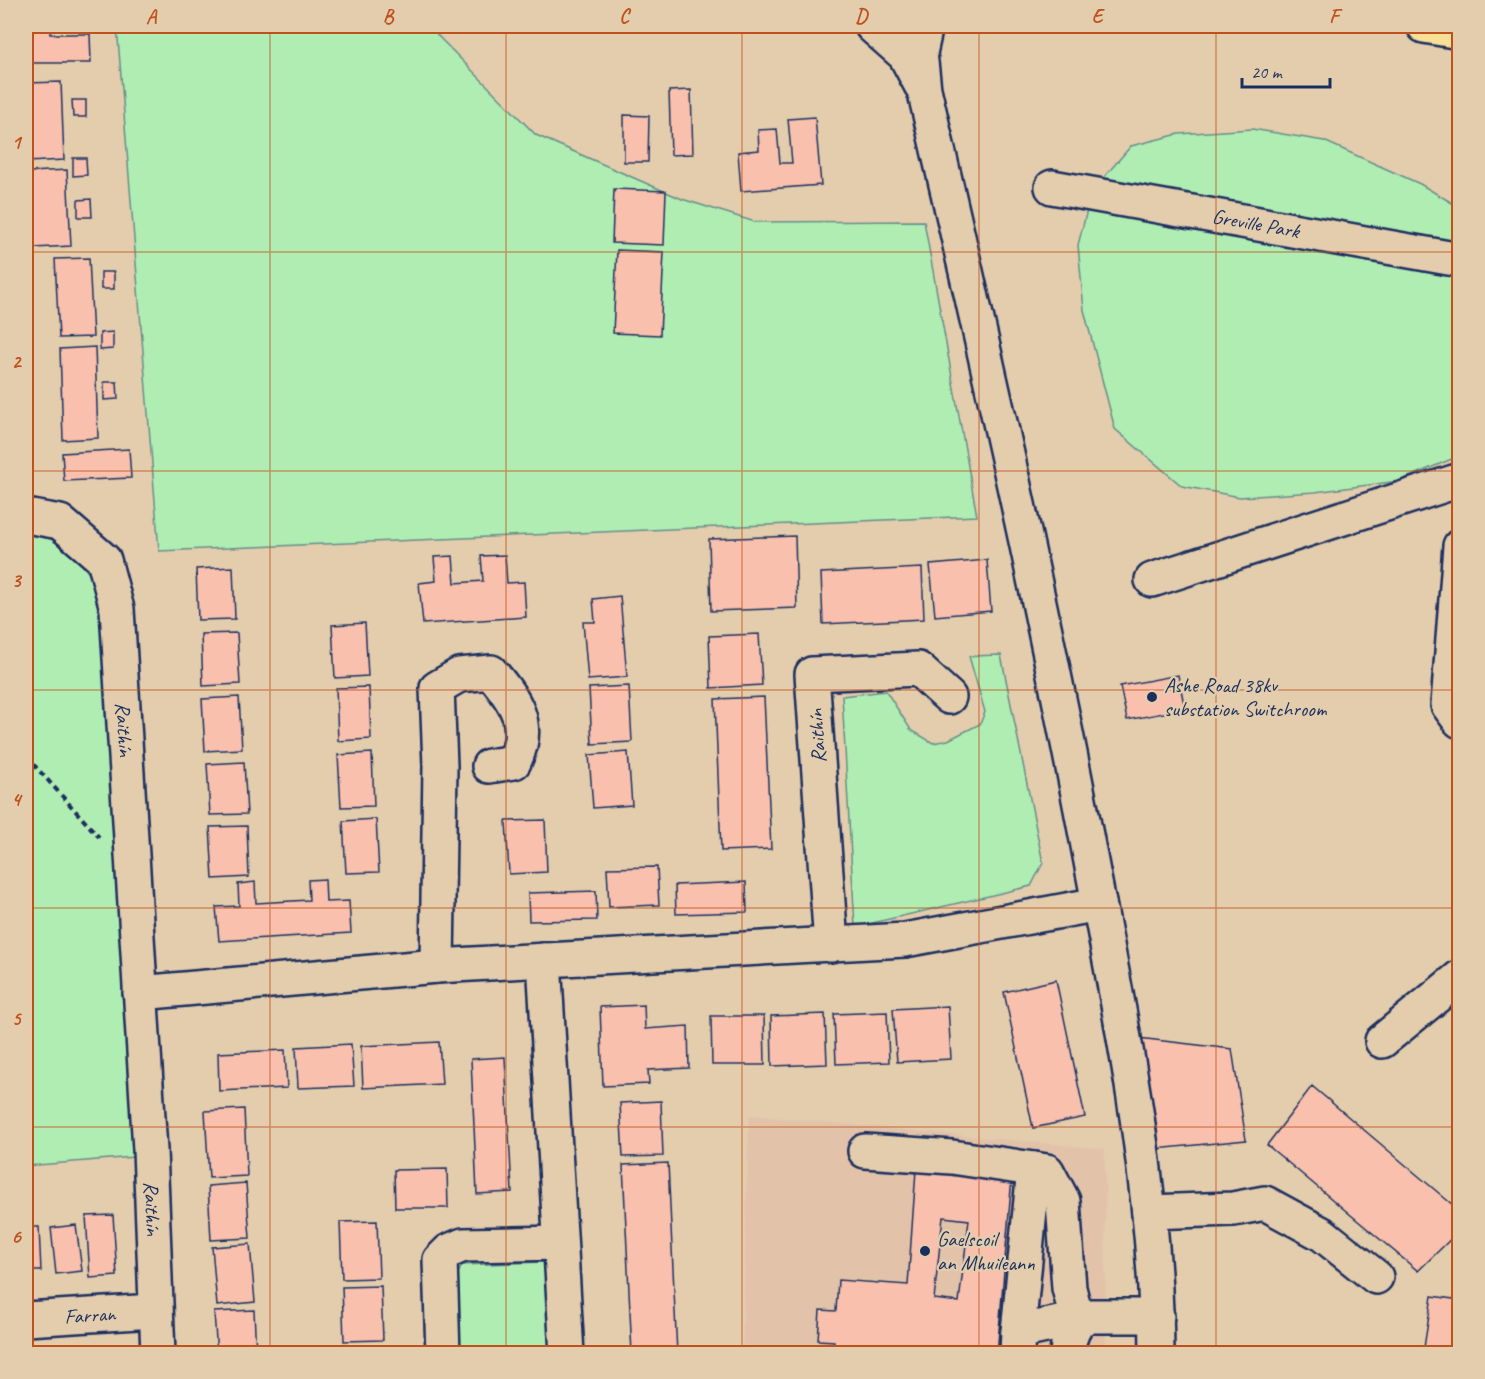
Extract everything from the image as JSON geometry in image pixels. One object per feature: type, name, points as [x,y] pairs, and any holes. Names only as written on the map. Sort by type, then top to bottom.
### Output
[{"type":"main road","points":[[1424,26],[1460,32]]},
{"type":"street","points":[[872,26],[905,55],[924,89]]},
{"type":"street","points":[[926,26],[920,53],[924,89],[1019,500],[1099,903],[1141,1143],[1157,1316],[1157,1353]]},
{"type":"street","name":"Greville Park","points":[[1052,187],[1460,260]]},
{"type":"street","points":[[1152,580],[1460,480]]},
{"type":"street","name":"Raithín","points":[[26,516],[60,522],[104,560],[117,609],[150,1150],[154,1311],[158,1353]]},
{"type":"street","points":[[1460,546],[1449,705],[1460,721]]},
{"type":"street","name":"Raithín","points":[[831,945],[812,674],[918,669],[949,697]]},
{"type":"street","points":[[437,966],[440,766],[437,688],[459,675],[491,672],[518,709],[523,742],[514,762],[489,766]]},
{"type":"street","points":[[140,993],[437,966],[905,940],[1099,903]]},
{"type":"street","points":[[544,960],[567,1353]]},
{"type":"street","points":[[1382,1041],[1460,977]]},
{"type":"street","points":[[865,1151],[952,1157],[1047,1171],[1063,1201],[1069,1288],[1077,1320],[1067,1353]]},
{"type":"street","points":[[1034,1168],[1017,1343],[1092,1316],[1157,1316]]},
{"type":"street","points":[[1149,1212],[1233,1209],[1265,1203],[1322,1234],[1376,1276]]},
{"type":"street","points":[[443,1353],[440,1260],[444,1256],[463,1245],[560,1243]]},
{"type":"street","name":"Farran","points":[[26,1319],[154,1311]]},
{"type":"path","points":[[26,756],[132,873]]},
{"type":"shaded area","name":"Gaelscoil an Mhuileann","points":[[749,1115],[1105,1149],[1106,1353],[742,1354]]},
{"type":"green space","points":[[117,26],[440,26],[437,35],[536,135],[682,199],[755,222],[924,221],[977,516],[159,551]]},
{"type":"green space","points":[[1252,129],[1324,141],[1420,184],[1459,207],[1459,456],[1399,481],[1315,492],[1240,497],[1182,486],[1115,429],[1084,310],[1078,245],[1092,191],[1131,146],[1179,134]]},
{"type":"green space","points":[[26,530],[53,540],[74,556],[91,578],[104,603],[134,1157],[26,1166]]},
{"type":"green space","points":[[1001,655],[1043,863],[1031,886],[855,927],[842,696],[886,691],[911,730],[933,743],[948,740],[980,724],[985,712],[969,656]]},
{"type":"green space","points":[[545,1262],[555,1353],[461,1353],[456,1278],[462,1265]]},
{"type":"building","points":[[26,26],[50,26],[50,34],[90,34],[91,63],[26,63]]},
{"type":"building","points":[[61,82],[64,160],[27,162],[26,83]]},
{"type":"building","points":[[691,90],[693,154],[671,155],[669,91]]},
{"type":"building","points":[[72,100],[86,100],[86,117],[73,117]]},
{"type":"building","points":[[624,115],[649,116],[648,162],[624,162]]},
{"type":"building","points":[[815,117],[821,185],[741,191],[738,152],[759,150],[758,130],[777,129],[780,163],[792,163],[788,119]]},
{"type":"building","points":[[73,158],[86,158],[87,175],[73,176]]},
{"type":"building","points":[[67,170],[71,246],[34,248],[30,172]]},
{"type":"building","points":[[614,189],[666,191],[664,245],[612,243]]},
{"type":"building","points":[[91,199],[92,217],[78,217],[78,200]]},
{"type":"building","points":[[617,250],[664,252],[660,335],[613,333]]},
{"type":"building","points":[[89,258],[93,337],[59,338],[55,259]]},
{"type":"building","points":[[101,272],[114,272],[114,289],[101,289]]},
{"type":"building","points":[[113,332],[113,349],[100,350],[100,333]]},
{"type":"building","points":[[95,347],[98,438],[63,440],[60,349]]},
{"type":"building","points":[[104,382],[117,382],[118,399],[104,400]]},
{"type":"building","points":[[129,449],[131,478],[64,481],[62,453]]},
{"type":"building","points":[[795,536],[797,608],[711,611],[709,539]]},
{"type":"building","points":[[505,555],[507,583],[524,582],[526,617],[423,624],[419,583],[436,581],[434,557],[453,556],[455,583],[483,581],[481,556]]},
{"type":"building","points":[[987,560],[991,611],[935,616],[930,565]]},
{"type":"building","points":[[233,567],[235,619],[198,620],[196,569]]},
{"type":"building","points":[[922,568],[924,619],[823,624],[821,573]]},
{"type":"building","points":[[620,596],[627,677],[588,680],[583,622],[595,622],[593,599]]},
{"type":"building","points":[[365,623],[368,676],[335,678],[332,625]]},
{"type":"building","points":[[237,633],[240,684],[203,686],[201,634]]},
{"type":"building","points":[[759,634],[762,685],[711,688],[709,636]]},
{"type":"building","name":"Ashe Road 38kv substation Switchroom","points":[[1178,675],[1185,709],[1127,720],[1120,686]]},
{"type":"building","points":[[629,686],[632,742],[592,744],[589,688]]},
{"type":"building","points":[[369,687],[371,739],[338,741],[336,688]]},
{"type":"building","points":[[239,697],[242,749],[205,751],[202,699]]},
{"type":"building","points":[[764,697],[771,849],[721,851],[715,699]]},
{"type":"building","points":[[628,752],[632,805],[593,808],[589,755]]},
{"type":"building","points":[[372,753],[374,806],[341,807],[338,755]]},
{"type":"building","points":[[244,762],[247,814],[210,815],[207,764]]},
{"type":"building","points":[[376,819],[379,872],[346,873],[343,821]]},
{"type":"building","points":[[545,820],[547,872],[509,874],[506,821]]},
{"type":"building","points":[[247,826],[249,877],[213,879],[210,827]]},
{"type":"building","points":[[657,867],[659,905],[609,907],[607,868]]},
{"type":"building","points":[[325,879],[326,902],[349,901],[351,933],[219,941],[216,907],[239,906],[238,884],[255,882],[256,903],[309,900],[308,880]]},
{"type":"building","points":[[746,882],[747,912],[676,914],[675,885]]},
{"type":"building","points":[[596,891],[597,920],[529,921],[528,893]]},
{"type":"building","points":[[1056,980],[1085,1117],[1033,1128],[1004,992]]},
{"type":"building","points":[[644,1005],[645,1029],[688,1026],[689,1068],[648,1070],[649,1084],[603,1086],[600,1007]]},
{"type":"building","points":[[948,1006],[951,1059],[897,1062],[893,1009]]},
{"type":"building","points":[[887,1012],[889,1062],[836,1064],[834,1014]]},
{"type":"building","points":[[825,1014],[827,1064],[772,1066],[771,1016]]},
{"type":"building","points":[[711,1016],[764,1016],[765,1065],[712,1065]]},
{"type":"building","points":[[1138,1038],[1232,1049],[1246,1140],[1156,1149]]},
{"type":"building","points":[[439,1042],[442,1084],[363,1088],[361,1046]]},
{"type":"building","points":[[351,1044],[354,1086],[298,1088],[296,1047]]},
{"type":"building","points":[[285,1050],[287,1088],[219,1091],[218,1053]]},
{"type":"building","points":[[505,1057],[512,1192],[477,1194],[471,1059]]},
{"type":"building","points":[[1312,1086],[1460,1211],[1460,1230],[1418,1271],[1267,1145]]},
{"type":"building","points":[[661,1101],[663,1156],[623,1157],[620,1103]]},
{"type":"building","points":[[244,1109],[247,1176],[209,1178],[205,1111]]},
{"type":"building","points":[[668,1163],[677,1354],[632,1354],[623,1165]]},
{"type":"building","points":[[447,1169],[448,1208],[395,1208],[394,1170]]},
{"type":"building","points":[[916,1170],[1012,1177],[997,1354],[833,1354],[834,1341],[818,1340],[820,1310],[836,1311],[838,1280],[908,1285]],"holes":[[[943,1217],[969,1220],[959,1302],[934,1299]]]},
{"type":"building","points":[[246,1183],[250,1238],[211,1240],[208,1186]]},
{"type":"building","points":[[113,1215],[117,1276],[90,1278],[86,1216]]},
{"type":"building","points":[[377,1221],[379,1278],[342,1279],[340,1222]]},
{"type":"building","points":[[76,1225],[82,1271],[56,1274],[51,1228]]},
{"type":"building","points":[[26,1227],[39,1227],[41,1271],[26,1271]]},
{"type":"building","points":[[250,1244],[255,1302],[217,1306],[212,1247]]},
{"type":"building","points":[[381,1286],[383,1340],[344,1341],[342,1287]]},
{"type":"building","points":[[1432,1296],[1460,1300],[1460,1354],[1423,1354]]},
{"type":"building","points":[[254,1310],[256,1354],[217,1354],[214,1312]]},
{"type":"building","points":[[386,1347],[386,1354],[348,1354],[347,1349]]},
{"type":"place","name":"Ashe Road 38kv substation Switchroom","points":[[1152,697]]},
{"type":"place","name":"Gaelscoil an Mhuileann","points":[[925,1251]]}]
